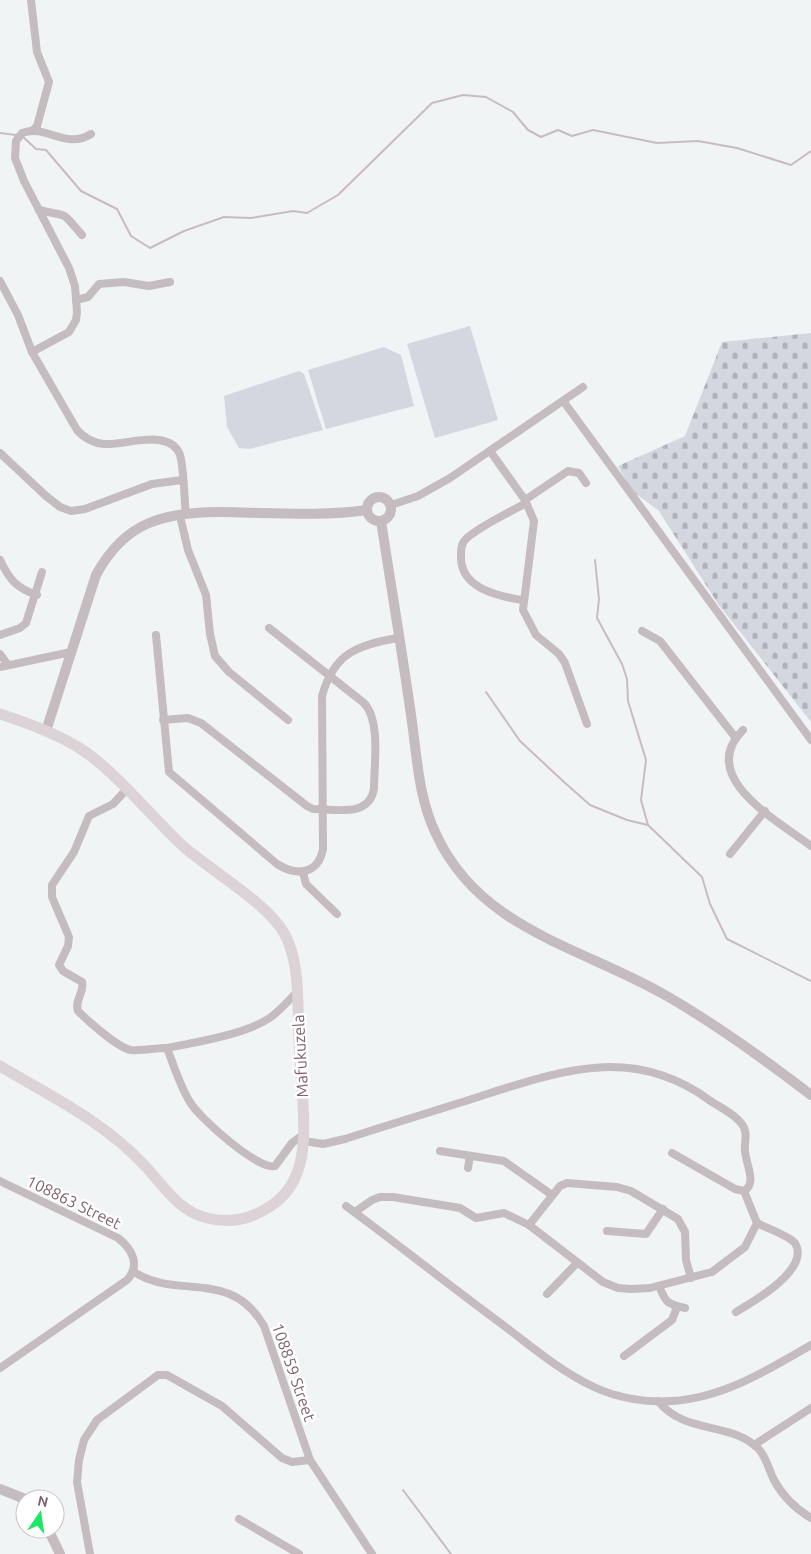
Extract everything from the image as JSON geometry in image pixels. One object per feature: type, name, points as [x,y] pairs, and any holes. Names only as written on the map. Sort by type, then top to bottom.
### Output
[{"type":"main road","name":"Mafukuzela","points":[[0,714],[46,731],[84,751],[184,846],[272,916],[284,932],[290,947],[296,992],[304,1137],[301,1165],[294,1182],[273,1206],[256,1215],[239,1220],[206,1218],[181,1206],[112,1133],[0,1066]]},
{"type":"street","points":[[31,0],[37,52],[49,82],[37,126],[33,130]]},
{"type":"street","points":[[32,352],[69,332],[76,320],[75,286],[69,268],[15,158],[14,146],[22,133],[33,130],[70,140],[91,134]]},
{"type":"street","points":[[39,210],[62,213],[70,219],[82,235]]},
{"type":"street","points":[[0,280],[18,315],[32,352],[82,436],[96,443],[105,444],[143,439],[157,440],[172,446],[180,455],[183,515],[188,550],[206,595],[210,634],[215,656],[229,672],[288,720]]},
{"type":"street","points":[[76,300],[88,297],[99,284],[124,282],[147,287],[170,282]]},
{"type":"street","points":[[391,505],[418,496],[490,451],[584,387]]},
{"type":"street","points":[[564,402],[811,740]]},
{"type":"street","points":[[490,451],[525,501],[532,516],[534,527],[522,600],[523,610],[536,635],[559,654],[565,663],[587,724]]},
{"type":"street","points":[[0,453],[46,496],[60,507],[71,511],[85,509],[152,484],[182,480]]},
{"type":"street","points":[[522,600],[491,594],[466,577],[460,565],[461,549],[467,538],[568,471],[579,473],[586,483]]},
{"type":"street","points":[[377,497],[387,499],[391,505],[389,517],[381,521],[370,517],[367,510],[371,501],[377,497]]},
{"type":"street","points":[[46,731],[96,576],[107,557],[126,536],[150,522],[183,515],[310,514],[367,510]]},
{"type":"street","points":[[381,521],[421,786],[436,834],[464,878],[492,906],[518,924],[665,995],[731,1036],[811,1094]]},
{"type":"street","points":[[0,560],[9,579],[16,586],[37,595]]},
{"type":"street","points":[[0,635],[20,628],[26,623],[37,595],[42,572]]},
{"type":"street","points":[[163,720],[188,718],[201,723],[307,806],[322,809],[360,809],[371,800],[374,788],[374,728],[372,714],[364,704],[269,628]]},
{"type":"street","points":[[642,631],[660,642],[735,737]]},
{"type":"street","points":[[156,635],[167,763],[174,777],[277,864],[287,870],[303,872],[316,864],[322,854],[322,696],[328,675],[339,661],[358,648],[398,638]]},
{"type":"street","points":[[0,654],[4,666],[71,652]]},
{"type":"street","points":[[743,730],[735,737],[729,755],[730,775],[739,789],[811,846]]},
{"type":"street","points":[[126,790],[113,804],[89,816],[74,852],[52,885],[52,897],[69,937],[68,946],[59,965],[63,971],[82,982],[83,989],[77,1004],[78,1011],[118,1046],[132,1050],[167,1048],[240,1030],[266,1020],[279,1010],[296,992]]},
{"type":"street","points":[[730,854],[765,811]]},
{"type":"street","points":[[303,872],[306,884],[337,914]]},
{"type":"street","points":[[167,1048],[190,1104],[230,1142],[265,1166],[275,1166],[292,1144],[304,1137],[324,1144],[345,1139],[552,1073],[601,1066],[630,1069],[668,1078],[699,1093],[738,1121],[746,1133],[744,1149],[751,1182],[749,1188],[744,1191],[728,1186],[672,1153]]},
{"type":"street","points":[[440,1151],[504,1161],[552,1195]]},
{"type":"street","points":[[468,1168],[470,1156]]},
{"type":"street","name":"108863 Street","points":[[0,1181],[118,1238],[132,1254],[134,1272]]},
{"type":"street","points":[[529,1225],[552,1195],[560,1186],[567,1182],[617,1187],[630,1191],[663,1209],[682,1224],[685,1232],[686,1260],[691,1278]]},
{"type":"street","points":[[736,1312],[790,1278],[800,1264],[801,1256],[794,1242],[757,1223],[744,1191]]},
{"type":"street","points":[[355,1212],[372,1200],[380,1197],[393,1197],[460,1208],[476,1218],[504,1213],[529,1225],[603,1282],[618,1288],[650,1288],[712,1272],[745,1247],[757,1223]]},
{"type":"street","points":[[346,1206],[540,1354],[595,1388],[621,1396],[658,1401],[700,1397],[736,1386],[811,1345]]},
{"type":"street","points":[[608,1231],[646,1234],[663,1209]]},
{"type":"street","points":[[547,1294],[577,1263]]},
{"type":"street","points":[[0,1368],[127,1280],[134,1272]]},
{"type":"street","name":"108859 Street","points":[[134,1272],[152,1280],[227,1293],[250,1306],[264,1326],[310,1460],[372,1554]]},
{"type":"street","points":[[624,1356],[672,1320],[681,1307],[669,1305],[660,1286]]},
{"type":"street","points":[[90,1554],[78,1482],[79,1460],[84,1440],[97,1420],[158,1375],[174,1378],[201,1396],[222,1406],[282,1458],[292,1462],[310,1460]]},
{"type":"street","points":[[658,1401],[674,1417],[740,1436],[754,1445],[760,1450],[774,1481],[785,1496],[811,1518]]},
{"type":"street","points":[[754,1445],[811,1408]]},
{"type":"street","points":[[0,1489],[15,1495]]},
{"type":"street","points":[[239,1519],[299,1554]]},
{"type":"street","points":[[53,1539],[60,1554]]},
{"type":"green space","points":[[470,326],[498,420],[435,438],[407,344]]},
{"type":"green space","points":[[811,333],[811,722],[718,604],[659,511],[631,490],[618,466],[685,436],[722,342]]},
{"type":"green space","points":[[384,347],[401,355],[414,406],[326,429],[308,370]]},
{"type":"green space","points":[[299,371],[304,374],[323,430],[249,449],[239,448],[227,427],[224,396]]},
{"type":"waterway","points":[[22,136],[36,149],[46,150],[81,191],[117,209],[131,236],[150,248],[184,231],[224,217],[251,218],[293,211],[307,213],[338,195],[432,103],[463,95],[486,97],[513,112],[528,130],[541,137],[558,130],[572,136],[593,130],[657,143],[698,141],[737,148],[791,165],[811,151]]},
{"type":"waterway","points":[[0,133],[16,135]]},
{"type":"waterway","points":[[595,560],[599,599],[597,618],[622,664],[627,679],[628,701],[646,760],[641,800],[648,825]]},
{"type":"waterway","points":[[486,692],[520,741],[590,805],[627,820],[648,825],[702,877],[710,904],[727,939],[811,981]]},
{"type":"waterway","points":[[403,1490],[451,1554]]}]
